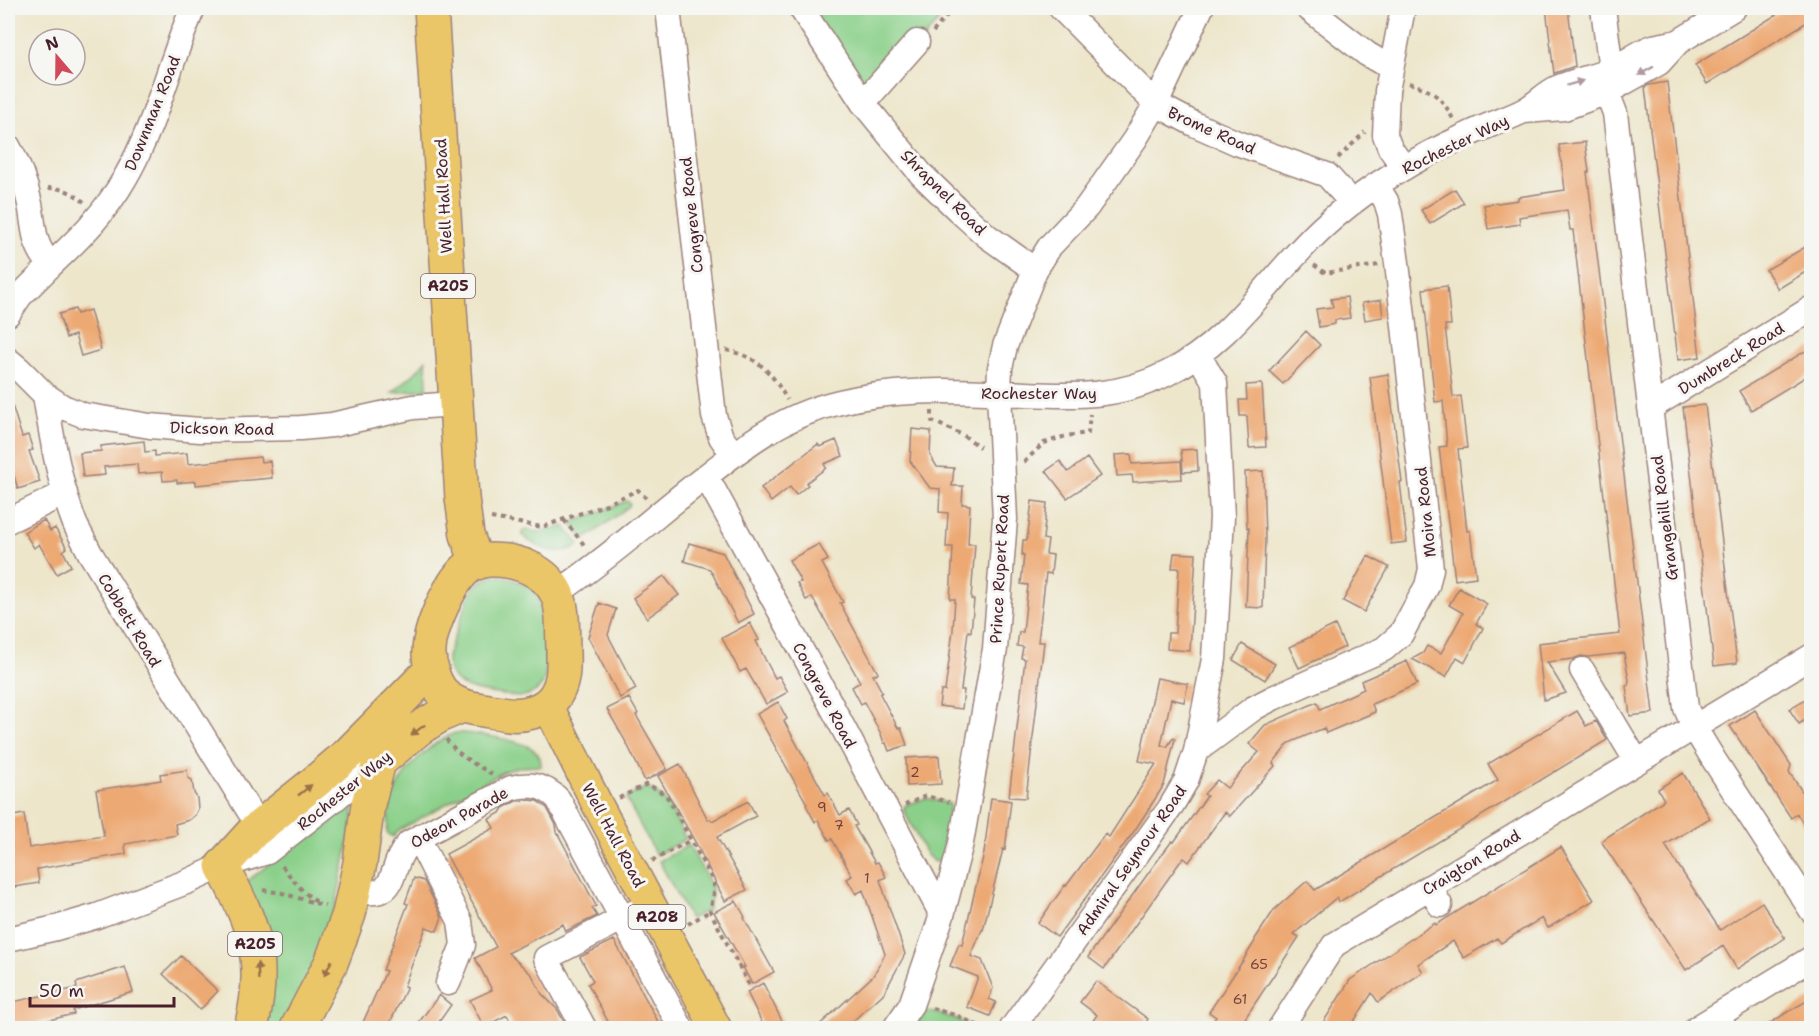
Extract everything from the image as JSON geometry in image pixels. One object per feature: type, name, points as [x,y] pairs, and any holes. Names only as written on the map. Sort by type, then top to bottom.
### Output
[{"type":"highway","name":"Well Hall Road","points":[[431,8],[464,519],[477,562]]},
{"type":"highway","points":[[505,560],[531,568],[541,574],[556,593],[562,623],[564,673],[554,697],[537,710],[510,715],[462,706],[445,696],[437,684],[429,653],[439,614],[455,582],[477,562],[505,560]]},
{"type":"highway","name":"Rochester Way","points":[[222,866],[253,832],[265,838],[314,783],[349,753],[432,669]]},
{"type":"highway","name":"Rochester Way","points":[[379,762],[420,728],[462,706]]},
{"type":"highway","points":[[297,1029],[331,963],[342,933],[355,890],[368,804],[379,762]]},
{"type":"highway","name":"A205","points":[[222,866],[243,906],[254,936],[259,972],[258,1001],[251,1029]]},
{"type":"main road","name":"Well Hall Road","points":[[547,704],[609,802],[650,904],[716,1029]]},
{"type":"street","name":"Downman Road","points":[[8,314],[20,296],[85,233],[125,178],[143,141],[193,8]]},
{"type":"street","name":"Congreve Road","points":[[668,8],[714,416],[721,437],[733,454]]},
{"type":"street","name":"Shrapnel Road","points":[[801,8],[863,103],[921,174],[987,236],[1035,270]]},
{"type":"street","name":"Brome Road","points":[[1061,8],[1156,104],[1237,143],[1327,175],[1352,203]]},
{"type":"street","name":"Prince Rupert Road","points":[[895,1029],[911,1005],[942,915],[961,843],[995,649],[1005,519],[999,393],[1000,368],[1005,346],[1035,270],[1050,246],[1088,207],[1113,174],[1156,104],[1201,8]]},
{"type":"street","points":[[1308,8],[1390,71]]},
{"type":"street","points":[[1403,8],[1390,71],[1385,135],[1390,148],[1404,168]]},
{"type":"street","points":[[1603,8],[1610,62],[1614,69]]},
{"type":"street","name":"Rochester Way","points":[[1524,111],[1564,108],[1607,92],[1659,63],[1678,42],[1734,8]]},
{"type":"street","points":[[863,103],[917,42]]},
{"type":"street","name":"Rochester Way","points":[[556,593],[585,574],[733,454],[771,428],[795,417],[839,402],[870,396],[932,392],[1092,395],[1128,388],[1167,374],[1220,338],[1297,253],[1327,224],[1376,185],[1462,138],[1524,111],[1557,88],[1614,69],[1650,48],[1678,42]]},
{"type":"street","name":"Grangehill Road","points":[[1607,92],[1615,112],[1686,708],[1694,727],[1812,911]]},
{"type":"street","points":[[8,147],[26,192],[41,254],[51,265]]},
{"type":"street","name":"Moira Road","points":[[1196,751],[1254,708],[1384,649],[1401,634],[1427,586],[1431,569],[1397,263],[1390,214],[1386,201],[1376,185]]},
{"type":"street","name":"Dumbreck Road","points":[[1650,408],[1812,308]]},
{"type":"street","name":"Admiral Seymour Road","points":[[1012,1029],[1170,808],[1186,781],[1196,751],[1214,659],[1222,517],[1215,383],[1198,355]]},
{"type":"street","name":"Dickson Road","points":[[8,360],[45,395],[63,407],[82,415],[150,426],[200,430],[250,430],[332,425],[413,407],[455,404]]},
{"type":"street","name":"Cobbett Road","points":[[45,395],[56,460],[75,523],[90,553],[265,838]]},
{"type":"street","name":"Congreve Road","points":[[706,476],[942,915]]},
{"type":"street","points":[[8,520],[65,493]]},
{"type":"street","name":"Craigton Road","points":[[1280,1029],[1334,945],[1434,896],[1603,794],[1637,762],[1812,656]]},
{"type":"street","points":[[1582,670],[1637,762]]},
{"type":"street","name":"Rochester Way","points":[[265,838],[336,798],[379,762]]},
{"type":"street","name":"Odeon Parade","points":[[355,890],[374,894],[382,891],[388,885],[402,850],[409,843],[506,790],[525,784],[538,786],[550,791],[558,799],[678,1023]]},
{"type":"street","points":[[570,820],[609,802]]},
{"type":"street","points":[[418,838],[460,921],[462,945],[448,983]]},
{"type":"street","name":"Rochester Way","points":[[8,939],[97,916],[222,866]]},
{"type":"street","points":[[584,1029],[546,958],[650,904]]},
{"type":"street","points":[[1697,1029],[1812,958]]},
{"type":"path","points":[[917,42],[927,39],[953,8]]},
{"type":"path","points":[[1390,71],[1402,81],[1432,92],[1445,104],[1462,138]]},
{"type":"path","points":[[1333,160],[1365,131]]},
{"type":"path","points":[[26,192],[48,188],[64,190],[74,194],[99,215]]},
{"type":"path","points":[[1297,253],[1325,273],[1397,263]]},
{"type":"path","points":[[706,352],[725,350],[738,353],[761,364],[774,376],[795,417]]},
{"type":"path","points":[[932,392],[932,421],[963,435],[982,449],[1019,465],[1044,443],[1066,436],[1088,433],[1092,395]]},
{"type":"path","points":[[491,518],[542,527],[639,490],[659,513]]},
{"type":"path","points":[[564,520],[586,547]]},
{"type":"path","points":[[443,735],[461,755],[498,777]]},
{"type":"path","points":[[609,802],[646,784],[668,798],[714,883],[710,911],[749,985]]},
{"type":"path","points":[[888,813],[926,796],[967,807]]},
{"type":"path","points":[[256,890],[269,890],[322,905],[296,884],[265,838]]},
{"type":"path","points":[[652,861],[691,840]]},
{"type":"path","points":[[686,925],[710,911]]},
{"type":"path","points":[[911,1005],[958,1016],[983,1029]]},
{"type":"green space","points":[[809,8],[949,8],[921,42],[873,84],[862,82]]},
{"type":"green space","points":[[426,360],[427,389],[392,393],[416,372]]},
{"type":"green space","points":[[627,501],[630,504],[628,507],[584,540],[571,523]]},
{"type":"green space","points":[[564,526],[579,545],[564,551],[542,548],[522,535],[525,530],[539,532]]},
{"type":"green space","points":[[499,576],[519,582],[533,590],[540,610],[545,652],[544,681],[536,691],[518,697],[483,692],[462,685],[449,669],[447,657],[470,594],[482,581]]},
{"type":"green space","points":[[455,733],[496,737],[528,746],[538,755],[541,766],[517,767],[503,772],[399,830],[393,837],[387,833],[388,817],[399,782],[428,749]]},
{"type":"green space","points":[[646,787],[666,802],[686,839],[656,855],[626,798]]},
{"type":"green space","points":[[926,798],[950,804],[943,857],[934,862],[926,854],[903,809],[906,805]]},
{"type":"green space","points":[[351,801],[354,801],[352,828],[328,941],[285,1028],[263,1028],[246,882]]},
{"type":"green space","points":[[689,845],[711,885],[712,894],[708,910],[690,919],[659,861]]},
{"type":"green space","points":[[925,1011],[951,1017],[975,1028],[914,1028]]},
{"type":"building","points":[[1546,8],[1568,8],[1575,66],[1554,74]]},
{"type":"building","points":[[1787,8],[1812,8],[1812,19],[1707,84],[1695,65]]},
{"type":"building","points":[[1667,82],[1700,357],[1678,360],[1645,87]]},
{"type":"building","points":[[1585,142],[1653,713],[1630,716],[1626,686],[1629,680],[1624,653],[1581,656],[1547,662],[1566,693],[1544,700],[1538,643],[1620,634],[1573,230],[1570,230],[1567,210],[1519,217],[1520,224],[1488,229],[1484,205],[1565,190],[1559,145]]},
{"type":"building","points":[[1455,189],[1464,203],[1430,224],[1421,210]]},
{"type":"building","points":[[1812,243],[1812,268],[1778,289],[1766,270]]},
{"type":"building","points":[[1447,286],[1451,325],[1445,325],[1453,397],[1461,396],[1467,448],[1458,449],[1467,531],[1470,531],[1476,577],[1455,580],[1439,447],[1447,446],[1443,401],[1435,402],[1423,289]]},
{"type":"building","points":[[1347,297],[1350,318],[1335,320],[1335,324],[1319,327],[1316,309],[1333,307],[1331,299]]},
{"type":"building","points":[[1381,300],[1383,317],[1365,320],[1362,303]]},
{"type":"building","points":[[75,309],[77,314],[90,310],[101,350],[81,356],[75,335],[66,338],[59,314]]},
{"type":"building","points":[[1306,331],[1320,345],[1283,384],[1269,371]]},
{"type":"building","points":[[1812,347],[1812,373],[1751,410],[1739,391]]},
{"type":"building","points":[[1388,374],[1407,542],[1391,544],[1370,377]]},
{"type":"building","points":[[1262,384],[1266,447],[1249,448],[1247,416],[1240,416],[1239,400],[1247,400],[1246,385]]},
{"type":"building","points":[[8,402],[11,402],[22,437],[28,435],[33,450],[29,451],[40,482],[18,489],[8,456]]},
{"type":"building","points":[[1705,405],[1737,663],[1714,666],[1683,407]]},
{"type":"building","points":[[912,429],[931,431],[930,455],[937,467],[954,468],[952,486],[963,486],[962,504],[970,505],[968,544],[975,544],[971,599],[974,600],[961,690],[964,690],[962,709],[939,706],[941,691],[945,691],[953,630],[955,599],[950,599],[953,547],[946,547],[948,513],[939,512],[940,489],[930,488],[910,461]]},
{"type":"building","points":[[836,440],[843,456],[824,464],[826,468],[806,483],[808,485],[796,495],[790,487],[771,502],[761,488],[818,444],[820,447]]},
{"type":"building","points":[[144,441],[145,452],[155,451],[155,456],[187,453],[188,464],[260,457],[261,462],[270,461],[272,478],[196,485],[196,481],[177,483],[177,480],[163,481],[162,472],[138,474],[137,464],[104,467],[105,475],[83,477],[80,453],[101,451],[101,446]]},
{"type":"building","points":[[1197,449],[1198,471],[1183,472],[1181,450]]},
{"type":"building","points":[[1131,454],[1132,464],[1181,461],[1182,479],[1133,482],[1132,475],[1117,476],[1115,455]]},
{"type":"building","points":[[1087,458],[1100,476],[1067,498],[1046,471],[1060,461],[1068,472]]},
{"type":"building","points":[[1263,471],[1265,538],[1263,608],[1246,607],[1249,528],[1247,528],[1245,472]]},
{"type":"building","points":[[1032,501],[1047,503],[1043,539],[1048,540],[1046,554],[1053,555],[1051,574],[1046,573],[1038,642],[1044,642],[1026,798],[1009,797],[1025,659],[1021,658],[1023,647],[1017,646],[1019,632],[1023,632],[1028,585],[1021,584],[1023,540],[1027,540]]},
{"type":"building","points":[[44,520],[50,531],[55,528],[67,548],[63,551],[71,566],[57,574],[39,544],[34,548],[24,532]]},
{"type":"building","points":[[689,543],[723,553],[754,614],[738,623],[710,569],[684,561]]},
{"type":"building","points":[[819,544],[828,560],[822,563],[843,602],[840,603],[878,673],[873,675],[882,692],[880,694],[898,728],[901,728],[907,745],[889,751],[864,702],[861,704],[852,687],[860,682],[812,597],[806,600],[797,583],[801,582],[789,560]]},
{"type":"building","points":[[1174,553],[1196,554],[1190,651],[1167,649],[1168,633],[1175,633],[1179,568],[1172,568]]},
{"type":"building","points":[[1368,556],[1389,567],[1364,612],[1343,601]]},
{"type":"building","points":[[664,576],[679,595],[647,618],[633,598]]},
{"type":"building","points":[[1459,588],[1487,604],[1476,624],[1483,628],[1465,662],[1457,657],[1446,677],[1412,659],[1423,653],[1427,646],[1441,653],[1463,613],[1449,605]]},
{"type":"building","points":[[599,603],[616,609],[608,635],[636,689],[620,698],[588,637]]},
{"type":"building","points":[[750,623],[759,640],[756,641],[775,678],[779,676],[788,692],[766,704],[746,669],[740,672],[722,638]]},
{"type":"building","points":[[1335,625],[1345,647],[1299,668],[1289,647]]},
{"type":"building","points":[[1242,644],[1275,664],[1265,680],[1233,660]]},
{"type":"building","points":[[1407,661],[1417,684],[1372,704],[1375,712],[1326,733],[1324,728],[1289,743],[1273,763],[1275,766],[1230,816],[1225,812],[1189,862],[1184,858],[1180,862],[1104,969],[1088,957],[1207,796],[1204,794],[1217,780],[1227,788],[1259,752],[1249,744],[1265,725],[1317,702],[1320,709],[1364,689],[1361,681]]},
{"type":"building","points":[[1157,678],[1188,684],[1184,702],[1171,699],[1161,745],[1167,747],[1173,738],[1175,739],[1164,785],[1135,830],[1057,937],[1038,923],[1105,834],[1109,837],[1156,764],[1139,761]]},
{"type":"building","points":[[1812,695],[1812,716],[1799,724],[1789,709]]},
{"type":"building","points":[[629,698],[638,714],[636,715],[667,769],[645,781],[607,709]]},
{"type":"building","points":[[778,702],[787,719],[784,721],[825,795],[828,793],[840,815],[849,810],[857,825],[854,826],[875,863],[878,862],[886,877],[880,880],[905,954],[884,993],[844,1029],[815,1029],[873,976],[885,954],[863,890],[856,894],[847,879],[852,876],[832,839],[829,840],[818,820],[815,822],[757,714]]},
{"type":"building","points":[[1755,710],[1791,765],[1789,772],[1812,806],[1812,837],[1797,814],[1791,818],[1730,726]]},
{"type":"building","points":[[1577,711],[1586,726],[1596,721],[1607,740],[1339,902],[1337,897],[1294,934],[1299,937],[1238,1029],[1208,1029],[1216,1017],[1209,1012],[1274,910],[1307,881],[1315,890],[1498,780],[1488,764]]},
{"type":"building","points":[[939,756],[941,784],[907,786],[906,758]]},
{"type":"building","points":[[680,764],[708,820],[712,821],[748,801],[756,816],[717,837],[747,890],[725,901],[658,776]]},
{"type":"building","points":[[187,770],[188,778],[192,780],[198,809],[189,820],[175,824],[177,835],[125,844],[126,854],[37,869],[39,883],[8,888],[8,817],[24,814],[29,848],[104,836],[96,790],[161,780],[160,774]]},
{"type":"building","points":[[1683,773],[1710,818],[1665,845],[1720,930],[1762,902],[1785,938],[1737,969],[1723,946],[1686,970],[1601,841],[1664,800],[1658,789]]},
{"type":"building","points":[[991,798],[1011,801],[1005,850],[1003,849],[983,930],[971,956],[982,960],[993,988],[989,999],[996,1002],[990,1016],[967,1007],[978,977],[950,966],[959,944],[962,945],[984,853]]},
{"type":"building","points":[[516,801],[537,801],[547,808],[596,906],[592,908],[597,916],[566,931],[563,924],[508,953],[532,975],[542,994],[557,1009],[568,1029],[514,1029],[507,1015],[484,1027],[470,1000],[492,990],[475,958],[496,947],[446,854],[494,828],[489,819],[500,813],[503,808]]},
{"type":"building","points":[[1561,847],[1594,900],[1548,928],[1542,918],[1501,943],[1497,938],[1464,958],[1453,941],[1418,964],[1423,972],[1378,1002],[1372,993],[1349,1029],[1319,1029],[1350,980],[1435,923],[1436,925]]},
{"type":"building","points":[[414,878],[424,881],[442,917],[437,931],[426,927],[404,986],[407,987],[387,1029],[360,1029],[386,971],[383,970],[408,904],[405,903]]},
{"type":"building","points":[[736,901],[774,972],[752,984],[714,912]]},
{"type":"building","points":[[614,940],[662,1029],[612,1029],[588,984],[593,981],[580,957]]},
{"type":"building","points":[[181,956],[218,991],[200,1010],[163,974]]},
{"type":"building","points":[[125,967],[133,992],[73,1010],[74,1014],[24,1026],[23,1022],[8,1025],[8,1003],[77,988],[76,983]]},
{"type":"building","points":[[1096,981],[1148,1019],[1142,1029],[1087,1029],[1097,1015],[1080,1002]]},
{"type":"building","points":[[763,983],[786,1029],[765,1029],[747,992]]},
{"type":"building","points":[[439,995],[451,1005],[434,1029],[414,1029]]},
{"type":"building","points":[[1812,998],[1812,1029],[1761,1029],[1789,1011]]}]
